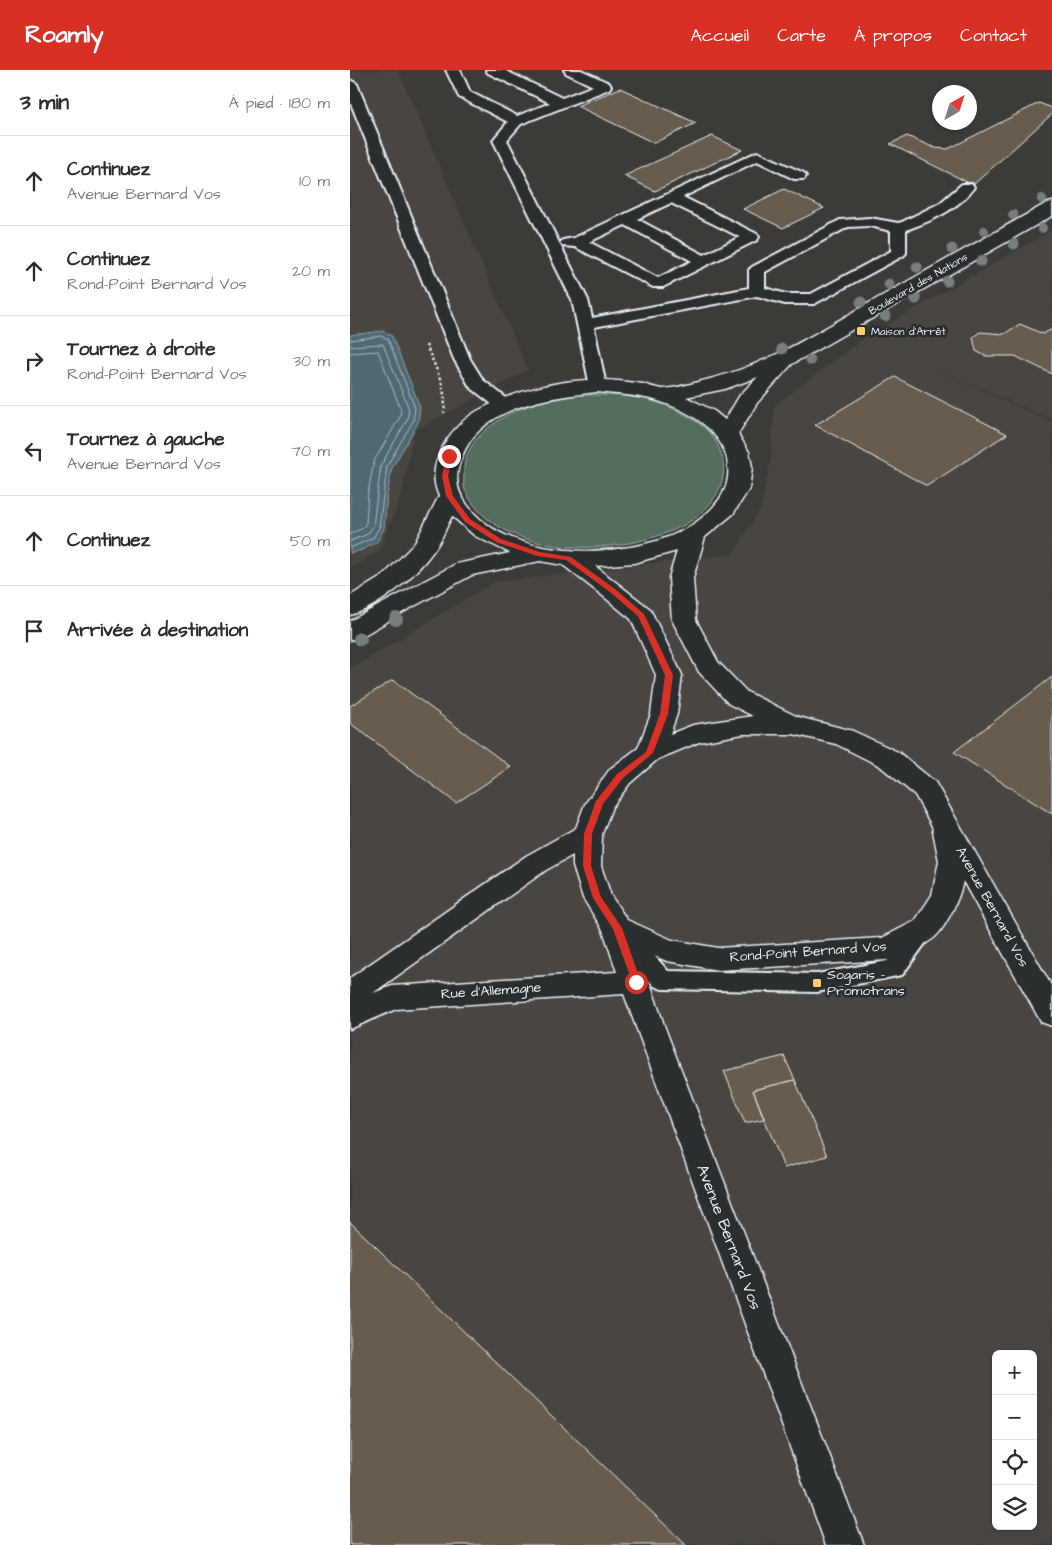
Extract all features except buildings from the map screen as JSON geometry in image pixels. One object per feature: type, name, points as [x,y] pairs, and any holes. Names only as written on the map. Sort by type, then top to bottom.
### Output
[{"type":"street","name":"Boulevard des Nations","points":[[662,395],[717,384],[784,360],[1052,208]]},
{"type":"street","name":"Boulevard des Nations","points":[[728,433],[748,400],[784,360]]},
{"type":"street","points":[[598,386],[631,388],[662,395],[700,410],[728,433],[740,458],[739,485],[723,512],[694,534],[657,549],[614,558],[568,558],[539,554],[498,541],[468,521],[450,496],[445,476],[449,456],[461,437],[474,425],[504,405],[541,393],[565,388],[598,386]]},
{"type":"street","points":[[350,607],[392,581],[425,546],[450,496]]},
{"type":"street","points":[[694,534],[681,578],[684,620],[708,666],[738,698],[794,726]]},
{"type":"street","points":[[350,632],[396,605],[465,570],[539,554]]},
{"type":"street","points":[[568,558],[641,615],[669,675],[664,714],[650,753]]},
{"type":"street","name":"Rond-Point Bernard Vos","points":[[743,725],[794,726],[844,737],[889,759],[924,789],[946,826],[953,861],[946,896],[925,929],[887,948],[718,959],[667,950],[617,928],[597,898],[587,866],[588,834],[599,804],[620,776],[650,753],[693,734],[743,725]]},
{"type":"street","name":"Avenue Bernard Vos","points":[[946,826],[1052,1014]]},
{"type":"street","points":[[350,994],[536,863],[588,834]]},
{"type":"street","name":"Avenue Bernard Vos","points":[[617,928],[650,1028],[845,1545]]},
{"type":"street","name":"Rue d'Allemagne","points":[[350,1017],[392,998],[636,982]]},
{"type":"lane","points":[[453,70],[464,94],[516,121]]},
{"type":"lane","points":[[493,70],[562,103]]},
{"type":"lane","points":[[571,70],[604,86],[516,121],[500,140],[580,300],[598,386]]},
{"type":"lane","points":[[350,84],[462,359],[476,383],[504,405]]},
{"type":"lane","points":[[553,246],[577,242],[757,156],[799,176]]},
{"type":"lane","points":[[757,290],[756,270],[845,223],[870,222],[899,228],[922,219],[962,195],[967,187]]},
{"type":"lane","points":[[577,242],[658,284],[752,238],[671,197]]},
{"type":"lane","points":[[625,219],[704,261]]},
{"type":"lane","points":[[585,324],[757,290],[785,299],[814,299],[898,254],[899,228]]},
{"type":"path","points":[[422,337],[443,391],[446,407],[444,416]]},
{"type":"shaded area","points":[[350,70],[398,70],[528,370],[414,431],[402,493],[380,551],[350,568]]},
{"type":"shaded area","points":[[1052,230],[1052,420],[930,367],[1052,422],[1052,1545],[350,1545],[350,669],[494,582],[733,554],[761,508],[771,458],[774,406],[864,338]]},
{"type":"green space","points":[[577,395],[618,396],[649,400],[682,413],[705,428],[715,440],[724,468],[717,494],[709,505],[699,515],[674,530],[652,538],[602,547],[550,545],[526,539],[503,529],[483,515],[470,500],[464,485],[465,462],[469,450],[477,439],[498,420],[524,407]]},
{"type":"water","points":[[383,331],[392,336],[420,407],[418,423],[392,468],[384,529],[377,542],[362,550],[350,553],[350,335]]},
{"type":"place","name":"Maison d'Arrêt","points":[[861,331]]},
{"type":"place","name":"Sogaris - Promotrans","points":[[817,983]]},
{"type":"route","points":[[449,456],[445,476],[450,496],[468,521],[498,541],[539,554],[568,558],[612,591],[641,615],[669,675],[664,714],[650,753],[620,776],[599,804],[588,834],[587,866],[597,898],[617,928],[636,982]]}]
